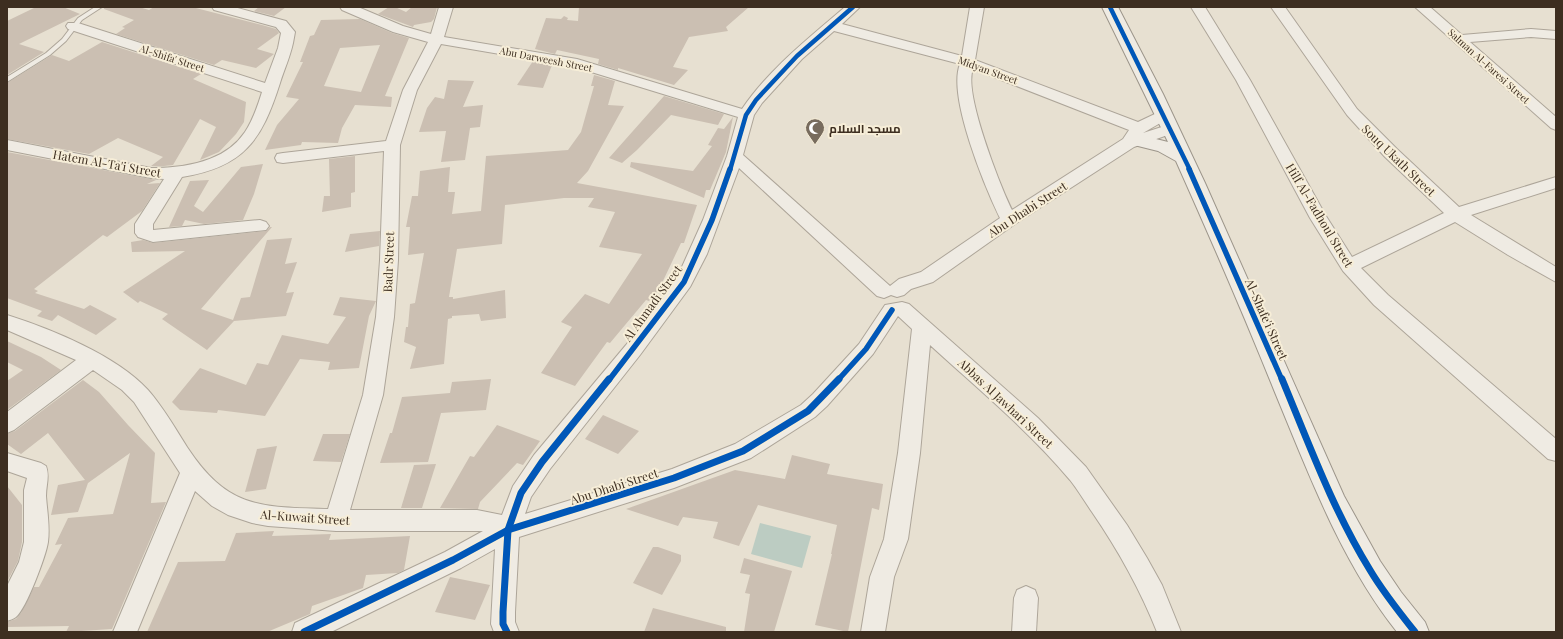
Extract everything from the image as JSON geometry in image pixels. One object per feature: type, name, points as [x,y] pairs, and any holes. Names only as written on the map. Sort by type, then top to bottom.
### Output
[{"type":"street","name":"Hatem Al-Ta'i Street","points":[[7,145],[151,173],[176,173],[212,163],[238,148],[253,131],[271,90],[288,35],[287,29],[281,24],[219,7]]},
{"type":"street","name":"Abu Darweesh Street","points":[[347,7],[398,29],[436,40],[577,63],[746,115]]},
{"type":"street","name":"Badr Street","points":[[336,521],[373,395],[385,317],[389,260],[392,145],[410,90],[436,40],[446,7]]},
{"type":"street","name":"Al Ahmadi Street","points":[[507,632],[503,624],[503,612],[508,530],[520,493],[542,462],[684,282],[704,241],[735,156],[746,115],[756,100],[797,56],[833,26],[852,7]]},
{"type":"street","points":[[977,7],[964,78],[967,102],[994,189],[1009,220]]},
{"type":"street","name":"Al-Shafe'i Street","points":[[1110,7],[1183,157],[1275,364],[1337,510],[1378,586],[1415,632]]},
{"type":"street","name":"Hilf Al-Fadhoul Street","points":[[1198,7],[1243,80],[1319,218],[1349,266],[1381,300],[1556,452]]},
{"type":"street","name":"Souq Ukath Street","points":[[1278,7],[1356,117],[1391,153],[1456,214],[1514,251],[1556,275]]},
{"type":"street","name":"Salman Al-Faresi Street","points":[[1422,7],[1556,125]]},
{"type":"street","name":"Al-Shifa' Street","points":[[73,26],[271,90]]},
{"type":"street","name":"Midyan Street","points":[[833,26],[968,62],[1136,137]]},
{"type":"street","points":[[1460,39],[1540,33],[1556,36]]},
{"type":"street","points":[[1540,33],[1556,44]]},
{"type":"street","name":"Abu Dhabi Street","points":[[304,632],[453,560],[508,530],[674,478],[743,451],[808,411],[820,400],[866,349],[897,300],[919,289],[927,277],[1009,220],[1136,137],[1167,122]]},
{"type":"street","points":[[1136,137],[1164,147],[1183,157]]},
{"type":"street","points":[[283,158],[392,145]]},
{"type":"street","name":"Abbas Al Jawhari Street","points":[[735,156],[897,300],[922,327],[1031,424],[1078,474],[1119,532],[1140,566],[1154,593],[1169,632]]},
{"type":"street","points":[[176,173],[144,224],[144,233],[153,236],[260,226]]},
{"type":"street","points":[[1349,266],[1456,214],[1556,182]]},
{"type":"street","name":"Al-Kuwait Street","points":[[7,322],[51,340],[92,360],[120,378],[142,397],[177,453],[204,487],[217,497],[248,512],[266,516],[336,521],[477,520],[496,523],[508,530]]},
{"type":"street","points":[[873,632],[882,577],[896,539],[909,453],[922,327]]},
{"type":"street","points":[[7,424],[92,360]]},
{"type":"street","points":[[7,462],[33,470],[38,473],[38,476],[35,496],[37,530],[36,547],[24,576],[7,609]]},
{"type":"street","points":[[125,632],[192,471]]},
{"type":"street","points":[[1024,632],[1026,598]]},
{"type":"lane","points":[[7,80],[57,47],[73,26],[84,16],[99,7]]},
{"type":"shaded area","points":[[760,523],[811,536],[802,568],[751,554]]},
{"type":"building","points":[[36,7],[63,7],[80,14],[19,44],[44,52],[7,75],[7,21]]},
{"type":"building","points":[[104,7],[139,7],[149,10],[154,7],[192,7],[276,29],[279,33],[257,49],[274,54],[256,68],[222,60],[214,65],[116,34],[125,28],[122,27],[134,20],[104,9]]},
{"type":"building","points":[[259,7],[286,7],[274,16],[254,11]]},
{"type":"building","points":[[389,7],[395,7],[406,12],[412,7],[437,7],[434,19],[431,22],[414,25],[413,27],[378,14]]},
{"type":"building","points":[[579,7],[749,7],[726,27],[728,31],[689,37],[673,67],[688,70],[674,85],[618,68],[618,70],[598,64],[599,59],[557,50],[555,54],[535,49],[546,18],[561,19],[564,16],[568,18],[567,20],[578,21]]},
{"type":"building","points":[[360,19],[392,33],[409,38],[385,96],[392,97],[391,107],[355,105],[342,128],[338,143],[302,142],[301,145],[265,150],[277,125],[299,99],[286,97],[303,62],[300,62],[310,36],[314,35],[321,20]],"holes":[[[380,45],[361,92],[324,86],[340,48]]]},
{"type":"building","points":[[102,42],[201,74],[193,79],[246,102],[244,122],[236,134],[219,152],[200,160],[216,127],[200,119],[173,165],[164,166],[151,166],[163,157],[118,138],[89,154],[7,139],[7,83],[52,55],[69,61]]},
{"type":"building","points":[[533,61],[552,65],[543,88],[517,85]]},
{"type":"building","points":[[594,75],[615,81],[608,105],[624,106],[588,171],[577,183],[697,205],[684,243],[681,243],[662,283],[664,283],[649,301],[646,300],[610,343],[607,342],[575,386],[541,373],[572,327],[561,322],[585,294],[609,304],[642,254],[599,247],[615,212],[588,207],[594,198],[564,198],[505,205],[502,244],[457,249],[449,297],[453,297],[453,299],[505,290],[506,318],[481,321],[479,314],[452,316],[452,318],[448,319],[444,364],[410,369],[416,347],[404,342],[406,327],[408,327],[410,304],[415,303],[424,253],[408,255],[410,227],[406,227],[412,196],[418,196],[420,171],[450,167],[448,192],[455,192],[452,214],[481,211],[486,156],[568,150],[581,132],[594,86],[591,86]]},
{"type":"building","points":[[448,80],[474,81],[463,107],[483,105],[480,127],[470,128],[465,160],[441,162],[446,131],[419,132],[427,108],[435,97],[444,99]]},
{"type":"building","points":[[664,96],[724,114],[718,125],[671,115],[637,150],[622,163],[609,158]]},
{"type":"building","points":[[733,117],[726,152],[710,190],[706,190],[704,198],[630,167],[631,162],[693,171],[712,146],[708,145],[718,128],[724,129]]},
{"type":"building","points":[[7,152],[156,180],[147,184],[160,183],[142,211],[107,237],[103,235],[34,289],[38,291],[35,293],[84,309],[90,305],[117,319],[96,335],[58,315],[52,321],[37,316],[42,311],[7,298]]},
{"type":"building","points":[[355,156],[355,192],[351,193],[351,207],[322,212],[324,196],[330,196],[329,159]]},
{"type":"building","points":[[263,164],[254,194],[243,220],[204,224],[185,220],[182,226],[169,227],[190,181],[209,180],[194,206],[203,212],[241,167]]},
{"type":"building","points":[[272,227],[201,309],[233,320],[241,298],[250,297],[267,240],[292,238],[285,264],[297,262],[286,293],[294,292],[286,316],[234,321],[207,350],[162,319],[168,314],[140,301],[138,303],[123,292],[185,251],[132,252],[131,242],[143,240],[153,243],[266,231]]},
{"type":"building","points":[[380,231],[379,246],[345,252],[350,234]]},
{"type":"building","points":[[340,297],[376,301],[369,316],[359,368],[328,370],[330,362],[300,359],[265,416],[218,410],[217,413],[180,410],[172,402],[200,368],[246,385],[257,363],[268,365],[282,335],[328,344],[346,317],[333,315]]},
{"type":"building","points":[[7,341],[41,357],[61,370],[7,410],[7,381],[23,370],[7,362]]},
{"type":"building","points":[[491,379],[486,410],[441,413],[428,462],[380,463],[390,433],[392,433],[402,397],[450,393],[452,382]]},
{"type":"building","points":[[83,380],[99,392],[155,453],[151,503],[166,502],[112,629],[66,632],[69,626],[7,627],[7,622],[16,619],[21,613],[34,587],[39,587],[62,544],[55,545],[68,518],[113,514],[130,453],[88,483],[78,512],[51,515],[58,485],[85,480],[48,433],[21,454],[7,444],[7,434],[15,431]]},
{"type":"building","points":[[603,415],[639,431],[618,454],[585,439]]},
{"type":"building","points":[[497,425],[540,441],[523,465],[517,463],[480,502],[478,509],[440,508],[470,456],[474,457]]},
{"type":"building","points":[[323,434],[350,434],[341,462],[313,461]]},
{"type":"building","points":[[277,446],[266,489],[245,492],[257,449]]},
{"type":"building","points":[[792,455],[830,464],[827,474],[883,484],[879,510],[872,508],[848,632],[815,625],[832,554],[837,525],[758,505],[739,546],[713,538],[718,522],[683,517],[678,526],[626,509],[735,470],[785,479]]},
{"type":"building","points":[[436,464],[422,508],[401,508],[414,465]]},
{"type":"building","points":[[7,486],[22,505],[22,542],[18,561],[7,582]]},
{"type":"building","points":[[274,531],[272,536],[331,534],[329,540],[410,536],[404,570],[398,573],[366,575],[363,588],[312,606],[310,614],[267,632],[147,632],[178,562],[225,561],[236,533]]},
{"type":"building","points":[[653,547],[658,547],[681,555],[681,561],[662,595],[633,583]]},
{"type":"building","points":[[744,558],[792,571],[774,632],[744,632],[750,594],[745,593],[750,575],[740,573]]},
{"type":"building","points":[[450,577],[490,585],[475,620],[435,612]]},
{"type":"building","points":[[653,608],[726,627],[726,632],[644,632]]},
{"type":"cycle path","points":[[507,632],[503,624],[503,612],[508,530],[521,493],[542,462],[633,350],[684,282],[698,254],[712,220],[735,156],[746,115],[756,100],[797,56],[853,7]]},
{"type":"cycle path","points":[[1110,7],[1154,94],[1196,183],[1275,363],[1334,504],[1370,571],[1391,602],[1415,632]]},
{"type":"cycle path","points":[[304,632],[453,560],[508,530],[674,478],[743,451],[808,411],[820,400],[866,349],[892,310]]},
{"type":"place","name":"مسجد السلام","points":[[815,145]]}]
